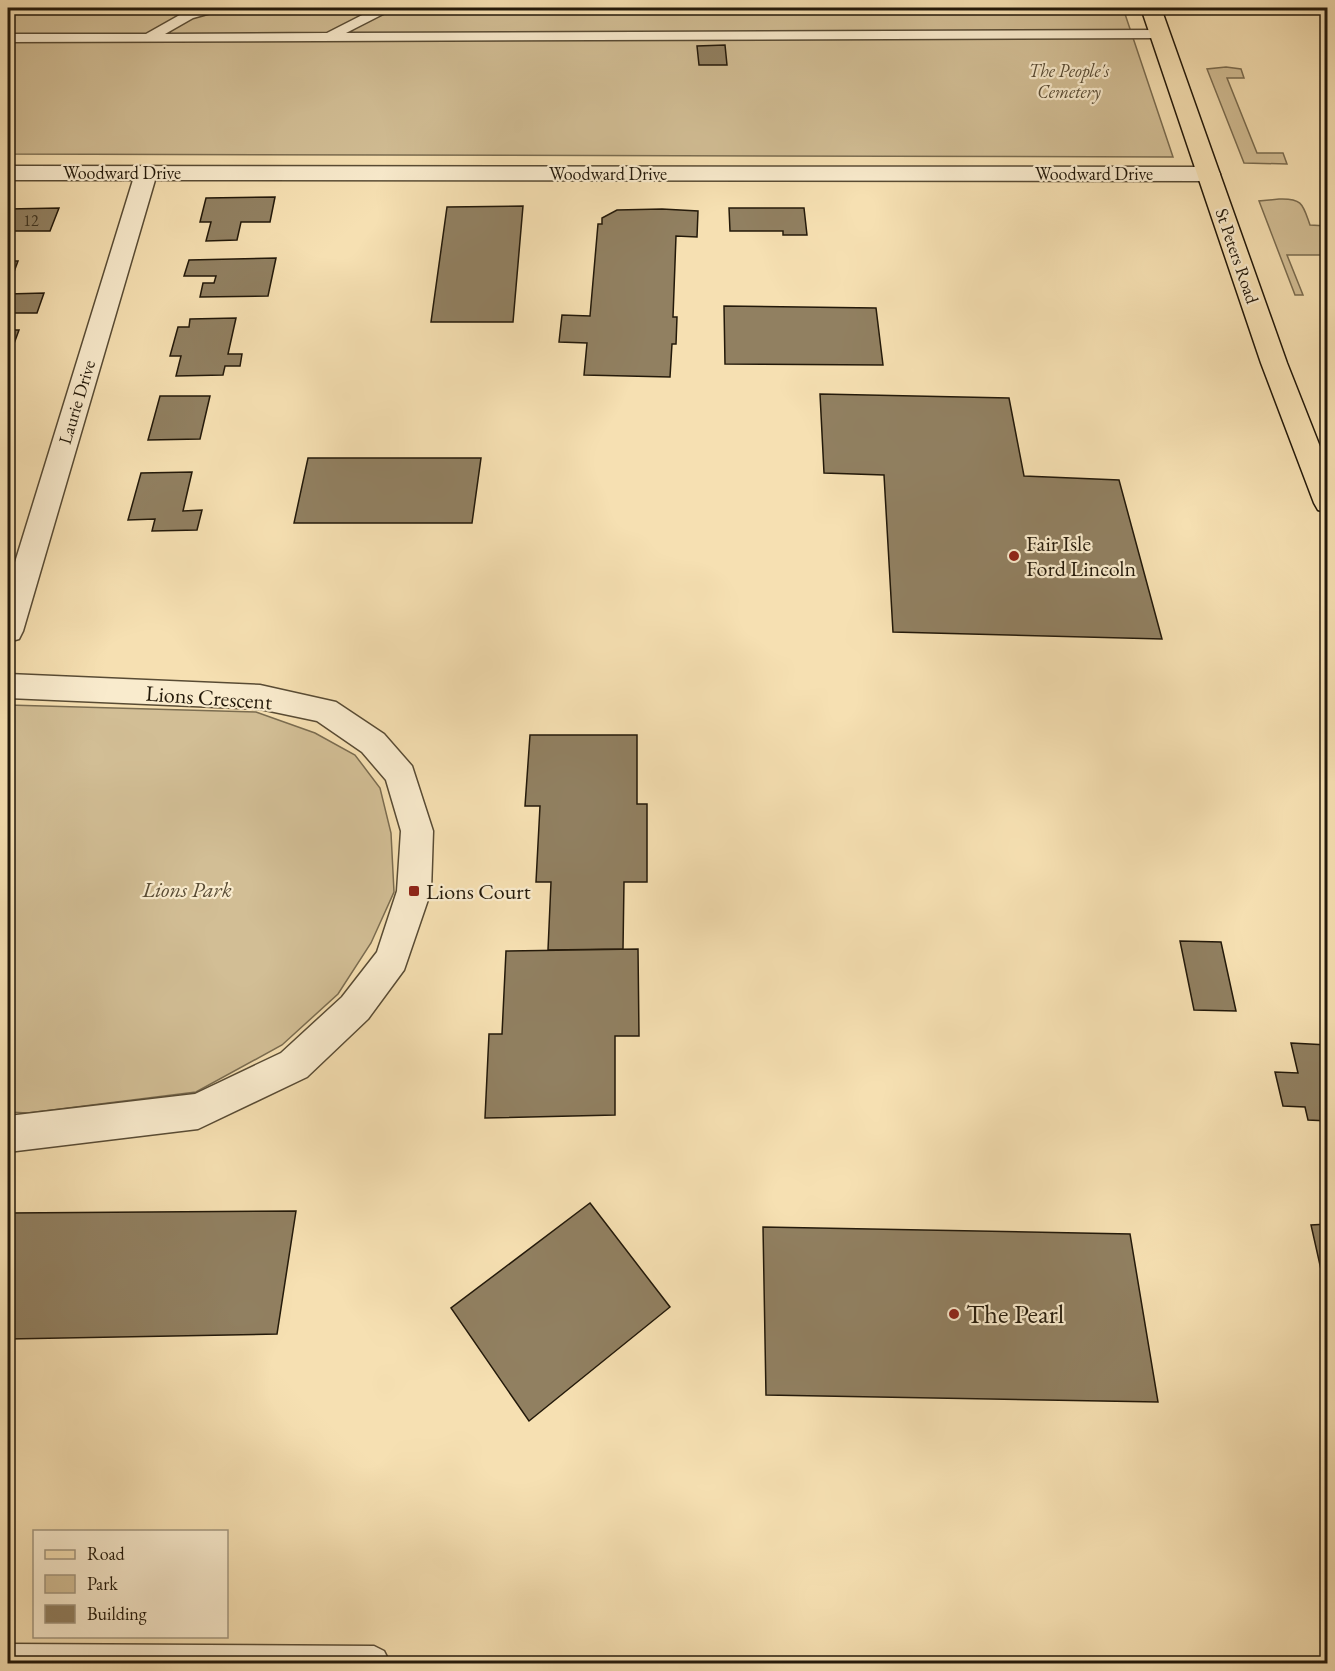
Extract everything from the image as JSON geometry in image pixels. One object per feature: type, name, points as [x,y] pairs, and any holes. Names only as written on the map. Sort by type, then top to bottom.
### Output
[{"type":"main road","name":"St Peters Road","points":[[1151,8],[1274,363],[1328,503]]},
{"type":"street","name":"Woodward Drive","points":[[8,173],[1209,174]]},
{"type":"street","name":"Laurie Drive","points":[[8,631],[146,173]]},
{"type":"street","name":"Lions Crescent","points":[[8,686],[260,697],[325,711],[373,742],[401,775],[417,831],[414,891],[392,958],[355,1008],[294,1065],[198,1111],[8,1134]]},
{"type":"lane","points":[[148,38],[189,15],[214,8]]},
{"type":"lane","points":[[328,37],[385,8]]},
{"type":"lane","points":[[8,38],[1160,34]]},
{"type":"lane","points":[[8,1659],[374,1661]]},
{"type":"green space","name":"The People's Cemetery","points":[[8,8],[1123,8],[1173,157],[8,154]]},
{"type":"green space","points":[[1226,67],[1241,69],[1244,78],[1227,78],[1257,153],[1283,153],[1287,164],[1244,163],[1207,69]]},
{"type":"green space","points":[[1293,200],[1301,204],[1310,225],[1327,226],[1327,255],[1287,255],[1303,295],[1295,295],[1259,201]]},
{"type":"green space","name":"Lions Park","points":[[8,705],[256,712],[315,733],[355,755],[380,788],[391,833],[394,892],[371,943],[338,994],[282,1045],[196,1092],[28,1113],[8,1112]]},
{"type":"building","points":[[725,45],[727,65],[699,65],[697,46]]},
{"type":"building","points":[[275,197],[270,222],[241,222],[237,240],[206,241],[211,222],[200,222],[206,198]]},
{"type":"building","points":[[523,206],[513,322],[431,322],[447,207]]},
{"type":"building","points":[[59,208],[50,231],[8,231],[8,209]]},
{"type":"building","points":[[729,208],[804,208],[807,235],[783,235],[783,231],[730,231]]},
{"type":"building","points":[[617,210],[698,211],[697,237],[676,236],[673,317],[677,317],[676,344],[672,344],[670,377],[584,375],[587,343],[559,342],[562,315],[590,316],[598,224],[602,224],[602,218]]},
{"type":"building","points":[[276,258],[268,296],[200,297],[203,283],[214,283],[216,276],[184,276],[189,260]]},
{"type":"building","points":[[8,261],[18,261],[8,288]]},
{"type":"building","points":[[44,293],[37,313],[8,313],[8,294]]},
{"type":"building","points":[[724,306],[876,308],[883,365],[725,364]]},
{"type":"building","points":[[236,318],[228,354],[242,354],[240,366],[225,366],[223,375],[176,376],[181,356],[170,356],[178,327],[189,327],[190,319]]},
{"type":"building","points":[[8,330],[19,330],[8,360]]},
{"type":"building","name":"Fair Isle Ford Lincoln","points":[[820,394],[1009,398],[1024,476],[1119,480],[1162,639],[893,632],[884,475],[824,473]]},
{"type":"building","points":[[160,396],[210,396],[200,439],[148,440]]},
{"type":"building","points":[[308,458],[481,458],[472,523],[294,523]]},
{"type":"building","points":[[192,472],[183,511],[202,510],[197,530],[152,531],[155,519],[128,520],[141,473]]},
{"type":"building","points":[[530,735],[637,735],[637,804],[647,804],[647,882],[624,882],[623,949],[548,950],[551,882],[536,882],[540,806],[525,806]]},
{"type":"building","points":[[1180,941],[1221,942],[1236,1011],[1194,1010]]},
{"type":"building","points":[[638,949],[639,1036],[615,1036],[615,1115],[485,1118],[489,1034],[502,1034],[506,951]]},
{"type":"building","points":[[1291,1043],[1328,1045],[1328,1121],[1308,1120],[1305,1107],[1283,1106],[1275,1072],[1298,1073]]},
{"type":"building","points":[[590,1203],[670,1307],[529,1421],[451,1308]]},
{"type":"building","points":[[296,1211],[277,1334],[8,1339],[8,1213]]},
{"type":"building","points":[[1328,1224],[1328,1283],[1324,1283],[1311,1225]]},
{"type":"building","name":"The Pearl","points":[[763,1227],[1130,1234],[1158,1402],[766,1395]]},
{"type":"place","name":"Fair Isle Ford Lincoln","points":[[1014,556]]},
{"type":"place","name":"Lions Court","points":[[414,891]]},
{"type":"place","name":"The Pearl","points":[[954,1314]]}]
